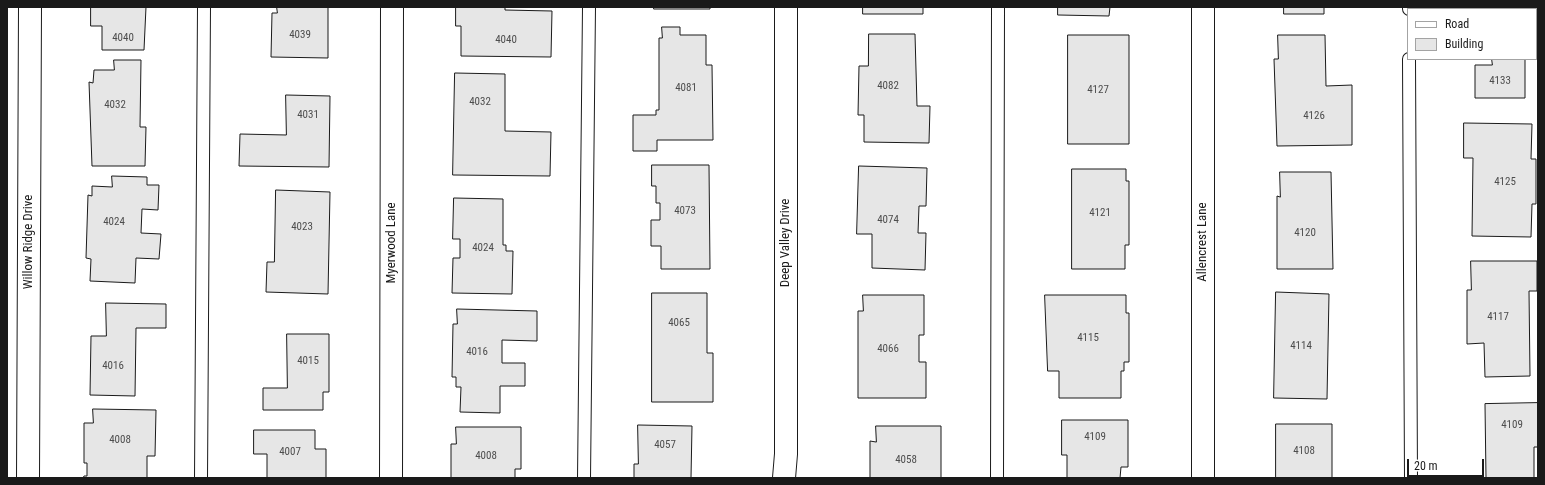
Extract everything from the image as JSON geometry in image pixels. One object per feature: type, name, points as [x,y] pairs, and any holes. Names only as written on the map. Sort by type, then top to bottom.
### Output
[{"type":"street","name":"Willow Ridge Drive","points":[[28,478],[30,7]]},
{"type":"street","name":"Myerwood Lane","points":[[391,478],[392,7]]},
{"type":"street","name":"Deep Valley Drive","points":[[784,478],[786,454],[786,7]]},
{"type":"street","name":"Allencrest Lane","points":[[1203,7],[1203,478]]},
{"type":"lane","points":[[201,478],[204,7]]},
{"type":"lane","points":[[584,478],[589,7]]},
{"type":"lane","points":[[997,478],[998,7]]},
{"type":"lane","points":[[1409,60],[1410,478]]},
{"type":"building","points":[[91,7],[146,7],[144,50],[102,50],[102,26],[91,26]]},
{"type":"building","points":[[277,7],[328,7],[328,58],[271,57],[272,13],[277,13]]},
{"type":"building","points":[[456,7],[505,7],[505,10],[552,11],[551,57],[461,56],[461,26],[456,26]]},
{"type":"building","points":[[654,7],[710,7],[710,9],[654,9]]},
{"type":"building","points":[[863,7],[923,7],[923,14],[863,14]]},
{"type":"building","points":[[1058,7],[1110,7],[1109,16],[1058,15]]},
{"type":"building","points":[[1284,7],[1324,7],[1324,14],[1284,14]]},
{"type":"building","points":[[1538,7],[1538,23],[1537,8],[1485,8]]},
{"type":"building","points":[[662,27],[680,27],[680,35],[706,35],[706,65],[712,65],[713,140],[657,140],[657,151],[633,151],[633,115],[656,115],[656,110],[659,110],[659,38],[662,38]]},
{"type":"building","points":[[869,34],[915,34],[917,106],[930,106],[929,143],[864,142],[864,115],[858,115],[859,66],[868,66]]},
{"type":"building","points":[[1068,35],[1129,35],[1129,144],[1068,144]]},
{"type":"building","points":[[1278,35],[1325,35],[1326,86],[1352,85],[1352,145],[1277,146],[1274,59],[1278,59]]},
{"type":"building","points":[[114,60],[141,60],[140,127],[146,127],[145,166],[92,166],[89,82],[93,83],[94,70],[114,70]]},
{"type":"building","points":[[1492,60],[1525,60],[1525,98],[1475,98],[1475,65],[1492,65]]},
{"type":"building","points":[[455,73],[505,74],[505,131],[551,132],[550,176],[453,175]]},
{"type":"building","points":[[286,95],[330,96],[329,167],[239,166],[240,134],[286,135]]},
{"type":"building","points":[[1464,123],[1532,124],[1531,159],[1536,159],[1536,204],[1532,204],[1531,237],[1472,236],[1473,158],[1464,158]]},
{"type":"building","points":[[652,165],[709,165],[710,269],[661,269],[661,246],[651,246],[651,220],[660,220],[660,203],[656,203],[656,186],[652,186]]},
{"type":"building","points":[[859,166],[927,168],[926,206],[919,206],[918,233],[926,233],[925,270],[872,268],[872,234],[857,234]]},
{"type":"building","points":[[1072,169],[1126,169],[1126,181],[1129,181],[1129,245],[1125,245],[1125,269],[1072,269]]},
{"type":"building","points":[[1280,172],[1331,172],[1333,269],[1277,269],[1277,196],[1280,197]]},
{"type":"building","points":[[112,176],[147,177],[147,185],[159,185],[158,210],[142,209],[141,233],[161,234],[159,259],[136,258],[135,283],[90,281],[91,259],[86,258],[88,195],[92,196],[92,186],[112,187]]},
{"type":"building","points":[[276,190],[330,192],[328,294],[266,292],[267,262],[274,262]]},
{"type":"building","points":[[454,198],[503,199],[503,245],[506,245],[506,251],[513,251],[512,294],[452,293],[453,258],[460,258],[460,239],[453,239]]},
{"type":"building","points":[[1471,261],[1537,261],[1537,291],[1529,291],[1530,376],[1485,377],[1484,343],[1467,344],[1467,290],[1471,290]]},
{"type":"building","points":[[1276,292],[1329,294],[1327,399],[1274,398]]},
{"type":"building","points":[[652,293],[707,293],[707,353],[713,353],[713,402],[652,402]]},
{"type":"building","points":[[863,295],[924,295],[924,335],[919,335],[919,362],[926,362],[926,398],[858,398],[858,311],[863,311]]},
{"type":"building","points":[[1045,295],[1126,295],[1126,313],[1129,313],[1129,362],[1124,362],[1124,371],[1121,371],[1121,398],[1059,398],[1059,371],[1048,371]]},
{"type":"building","points":[[106,303],[166,304],[166,328],[136,328],[135,396],[90,395],[91,336],[106,336]]},
{"type":"building","points":[[457,309],[537,311],[537,341],[502,340],[502,363],[525,363],[525,386],[500,386],[500,413],[460,412],[461,387],[456,387],[456,377],[452,377],[453,324],[457,324]]},
{"type":"building","points":[[287,334],[329,334],[329,392],[323,392],[323,410],[263,410],[263,388],[287,388]]},
{"type":"building","points":[[1538,403],[1538,447],[1534,447],[1534,478],[1486,478],[1485,404]]},
{"type":"building","points":[[93,409],[156,410],[155,456],[147,456],[147,478],[83,478],[84,476],[87,476],[87,463],[84,463],[84,423],[93,423]]},
{"type":"building","points":[[1062,420],[1128,420],[1128,467],[1121,467],[1120,478],[1067,478],[1067,455],[1062,455]]},
{"type":"building","points":[[1276,424],[1332,424],[1332,478],[1276,478]]},
{"type":"building","points":[[638,425],[692,426],[691,478],[634,478],[634,464],[638,464]]},
{"type":"building","points":[[876,426],[941,426],[941,478],[870,478],[870,441],[876,442]]},
{"type":"building","points":[[456,427],[521,427],[521,469],[515,469],[515,478],[451,478],[451,444],[456,444]]},
{"type":"building","points":[[254,430],[315,430],[315,449],[326,449],[326,478],[267,478],[267,454],[254,454]]}]
